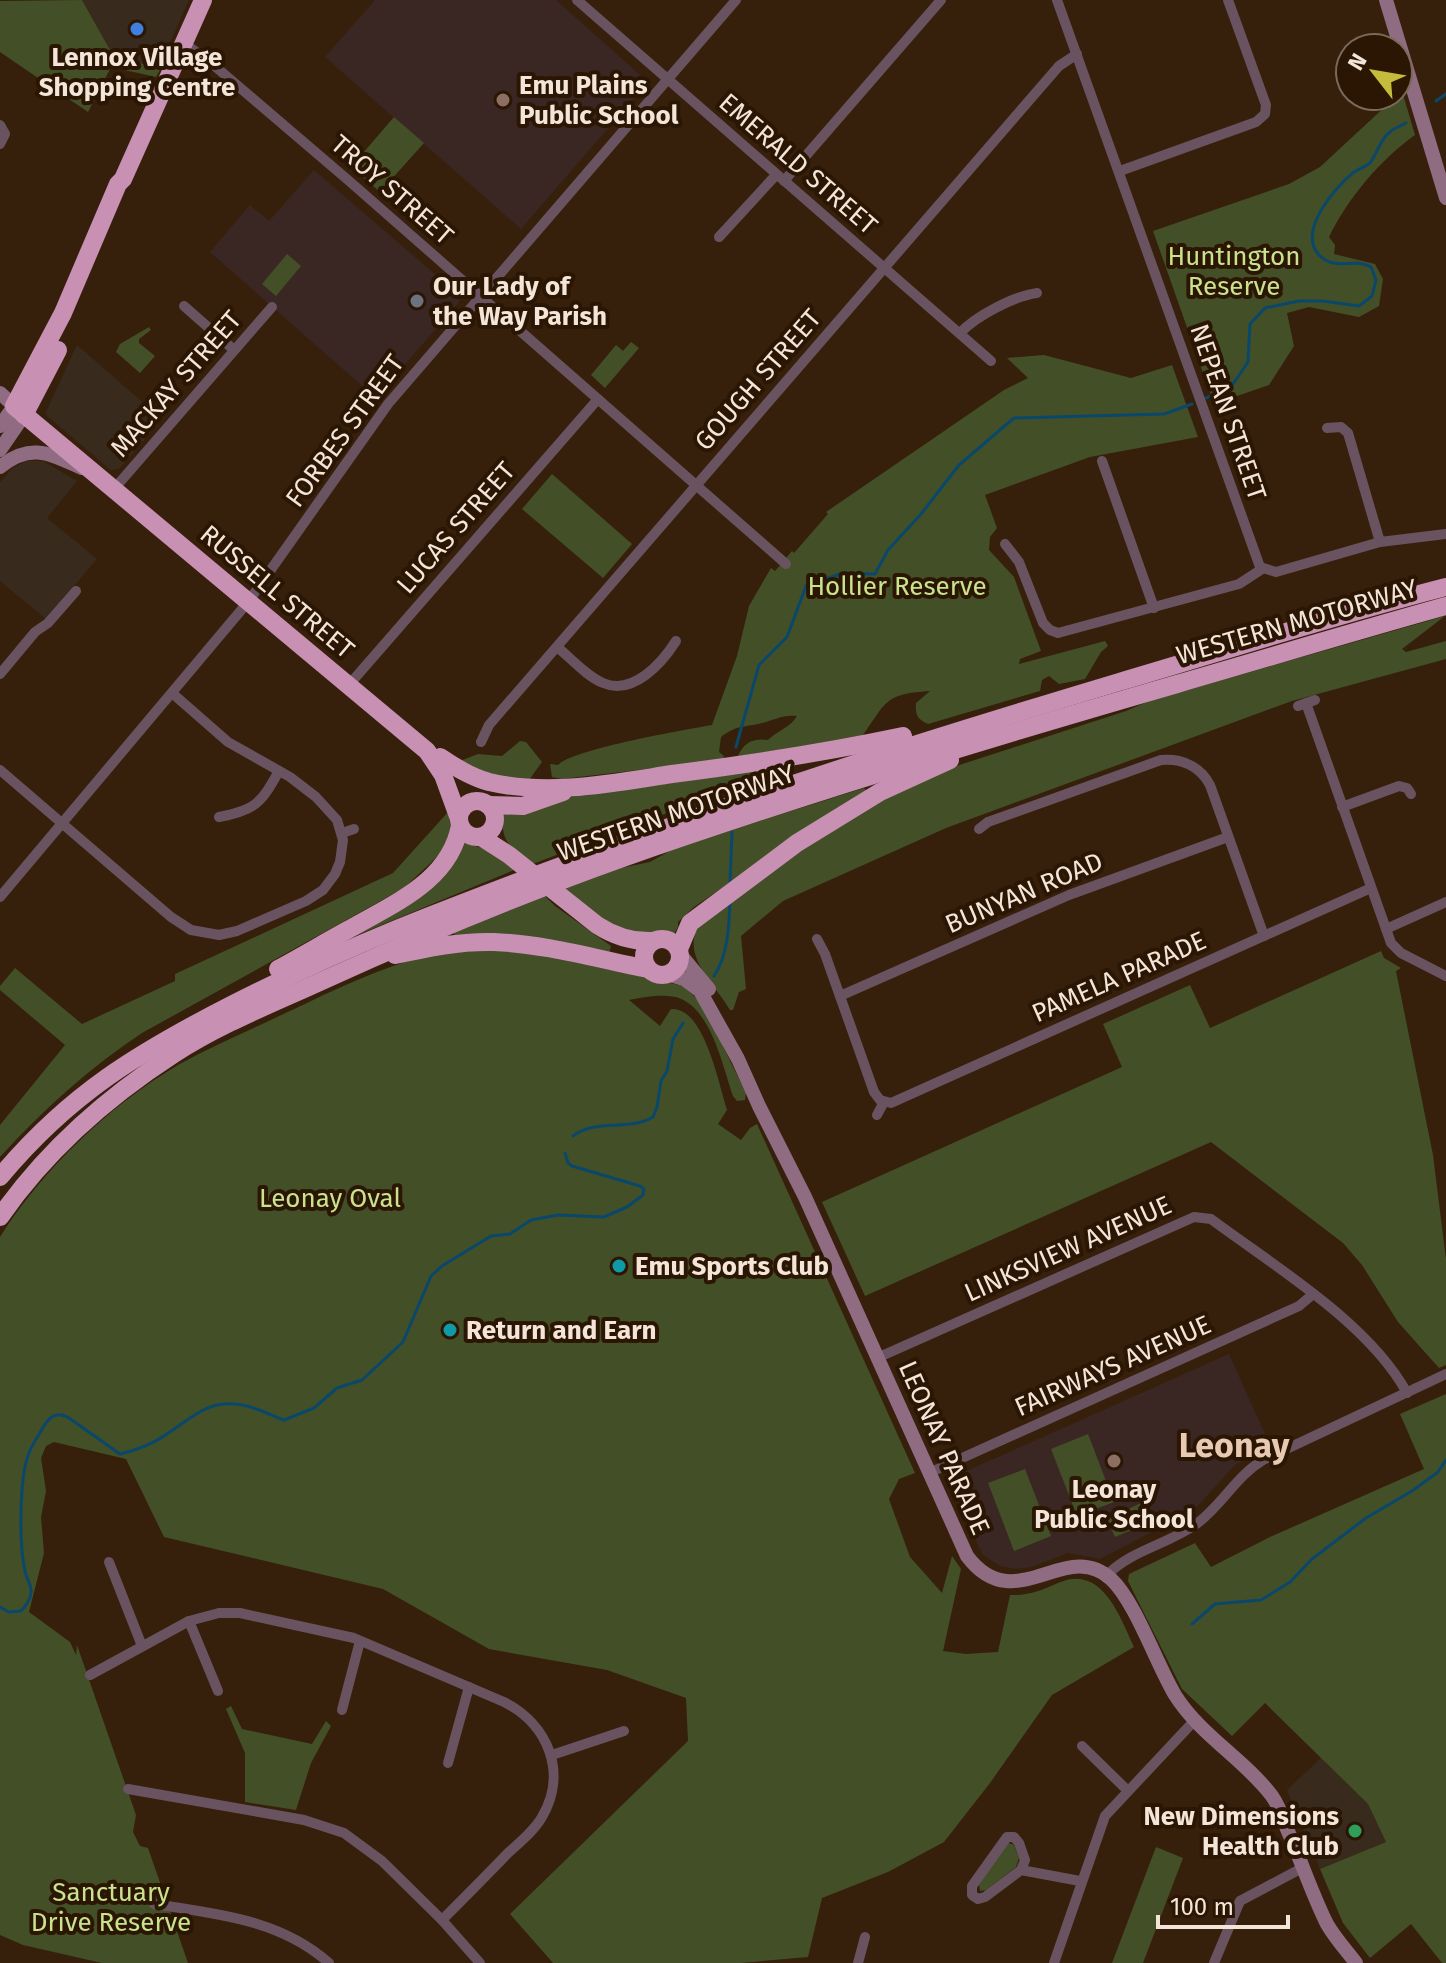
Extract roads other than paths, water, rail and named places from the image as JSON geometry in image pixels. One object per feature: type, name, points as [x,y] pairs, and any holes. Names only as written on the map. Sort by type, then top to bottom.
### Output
[{"type":"highway","points":[[13,405],[54,360],[123,186],[123,179],[203,0]]},
{"type":"highway","name":"RUSSELL STREET","points":[[13,405],[433,754],[483,803]]},
{"type":"highway","name":"WESTERN MOTORWAY","points":[[0,1177],[35,1137],[88,1090],[158,1042],[315,964],[477,897],[741,808],[914,760],[1446,587]]},
{"type":"highway","name":"WESTERN MOTORWAY","points":[[1125,690],[1446,606]]},
{"type":"highway","points":[[433,754],[489,782],[578,787],[750,764],[916,733],[1075,689],[1125,690]]},
{"type":"highway","points":[[486,832],[570,906],[612,934],[657,974],[667,974],[679,964],[685,929],[708,909],[834,819],[919,773],[984,748],[1096,715],[1125,690]]},
{"type":"highway","name":"RUSSELL STREET","points":[[433,754],[460,822]]},
{"type":"highway","points":[[88,1090],[103,1072],[159,1033],[418,889],[452,852],[464,806],[483,803],[523,806],[578,787]]},
{"type":"highway","points":[[483,803],[494,815],[486,832]]},
{"type":"highway","name":"WESTERN MOTORWAY","points":[[0,1217],[58,1147],[130,1084],[206,1036],[483,910],[708,820]]},
{"type":"highway","points":[[460,822],[468,835],[486,832]]},
{"type":"highway","points":[[612,934],[635,940],[671,941],[679,952]]},
{"type":"highway","points":[[647,966],[644,953],[653,941]]},
{"type":"highway","points":[[337,974],[424,949],[493,942],[548,948],[647,966]]},
{"type":"street","name":"EMERALD STREET","points":[[577,0],[991,361]]},
{"type":"street","name":"FORBES STREET","points":[[0,897],[248,602],[384,409],[736,0]]},
{"type":"street","points":[[719,237],[780,178],[941,0]]},
{"type":"street","name":"NEPEAN STREET","points":[[1057,0],[1262,569]]},
{"type":"street","points":[[1120,171],[1256,122],[1265,114],[1266,105],[1228,0]]},
{"type":"street","points":[[1386,0],[1446,198]]},
{"type":"street","name":"TROY STREET","points":[[184,43],[218,69],[786,564]]},
{"type":"street","name":"GOUGH STREET","points":[[481,742],[489,725],[884,267],[1059,66],[1077,54]]},
{"type":"street","points":[[0,125],[5,134],[0,144]]},
{"type":"street","points":[[960,333],[969,324],[1016,298],[1037,293]]},
{"type":"street","points":[[184,306],[234,350]]},
{"type":"street","name":"MACKAY STREET","points":[[114,489],[272,307]]},
{"type":"street","name":"LUCAS STREET","points":[[348,686],[598,399]]},
{"type":"street","points":[[0,426],[13,405]]},
{"type":"street","points":[[0,450],[13,405]]},
{"type":"street","points":[[1327,428],[1341,427],[1348,433],[1380,542]]},
{"type":"street","name":"RUSSELL STREET","points":[[0,467],[18,455],[38,452],[94,473]]},
{"type":"street","points":[[1102,461],[1154,608]]},
{"type":"street","points":[[1005,544],[1019,562],[1043,623],[1053,631],[1062,633],[1239,584],[1262,569],[1276,572],[1380,542],[1446,534]]},
{"type":"street","points":[[0,674],[35,632],[48,623],[76,591]]},
{"type":"street","points":[[557,647],[599,681],[617,685],[651,671],[676,641]]},
{"type":"street","points":[[0,770],[177,922],[191,930],[211,935],[237,931],[317,894],[331,880],[342,854],[342,833],[337,820],[321,801],[279,771],[231,744],[172,693]]},
{"type":"street","points":[[1306,703],[1391,943],[1398,950],[1446,976]]},
{"type":"street","points":[[979,829],[988,822],[1161,760],[1173,759],[1191,765],[1206,777],[1264,936]]},
{"type":"street","points":[[219,817],[254,807],[264,797],[279,771]]},
{"type":"street","points":[[1342,807],[1399,786],[1407,788],[1411,794]]},
{"type":"street","points":[[342,833],[354,829]]},
{"type":"street","name":"BUNYAN ROAD","points":[[840,996],[1069,895],[1228,837]]},
{"type":"street","name":"PAMELA PARADE","points":[[884,1102],[895,1102],[1371,888]]},
{"type":"street","points":[[1386,929],[1446,902]]},
{"type":"street","points":[[817,939],[874,1092],[884,1102],[877,1115]]},
{"type":"street","name":"LEONAY PARADE","points":[[679,952],[714,995],[729,1020],[738,1059]]},
{"type":"street","name":"LEONAY PARADE","points":[[667,974],[684,979],[700,991],[738,1059],[805,1197],[972,1564],[985,1574],[1015,1582],[1069,1567],[1086,1568],[1107,1575]]},
{"type":"street","name":"LINKSVIEW AVENUE","points":[[877,1358],[1197,1216],[1211,1219],[1353,1327],[1399,1379],[1407,1393]]},
{"type":"street","name":"FAIRWAYS AVENUE","points":[[929,1473],[1299,1306],[1312,1295]]},
{"type":"street","points":[[1356,1963],[1327,1924],[1271,1795],[1195,1720],[1175,1695],[1125,1599],[1107,1575],[1130,1557],[1182,1533],[1202,1520],[1240,1477],[1263,1460],[1446,1374]]},
{"type":"street","points":[[109,1562],[142,1646]]},
{"type":"street","points":[[90,1675],[189,1621],[219,1613],[248,1614],[360,1641],[511,1705],[527,1716],[541,1732],[552,1755],[553,1787],[541,1818],[442,1920]]},
{"type":"street","points":[[189,1621],[218,1691]]},
{"type":"street","points":[[342,1710],[360,1641]]},
{"type":"street","points":[[448,1763],[469,1687]]},
{"type":"street","points":[[1054,1963],[1101,1823],[1110,1808],[1195,1720]]},
{"type":"street","points":[[552,1755],[624,1731]]},
{"type":"street","points":[[1082,1746],[1127,1790]]},
{"type":"street","points":[[128,1789],[304,1820],[354,1838],[376,1855],[442,1920],[480,1963]]},
{"type":"street","points":[[1021,1870],[1025,1860],[1019,1843],[1014,1837],[1007,1837],[972,1886],[972,1895],[978,1899],[985,1897],[1021,1870],[1080,1881]]},
{"type":"street","points":[[1214,1963],[1240,1901],[1304,1867]]},
{"type":"street","points":[[154,1904],[241,1919],[275,1929],[300,1941],[329,1963]]},
{"type":"street","points":[[858,1963],[865,1937]]},
{"type":"waterway","points":[[1436,101],[1446,94]]},
{"type":"waterway","points":[[1206,398],[1233,384],[1248,362],[1250,324],[1265,308],[1299,301],[1359,306],[1372,296],[1376,280],[1371,267],[1358,263],[1332,263],[1319,255],[1313,245],[1315,222],[1337,188],[1354,172],[1370,163],[1393,129],[1406,123]]},
{"type":"waterway","points":[[736,747],[759,665],[787,637],[806,586],[843,573],[875,574],[888,550],[959,465],[1014,418],[1164,414],[1192,404]]},
{"type":"waterway","points":[[718,793],[720,784]]},
{"type":"waterway","points":[[730,883],[732,832]]},
{"type":"waterway","points":[[714,976],[725,950],[730,902]]},
{"type":"waterway","points":[[573,1136],[592,1128],[633,1124],[653,1117],[673,1039],[683,1023]]},
{"type":"waterway","points":[[0,1607],[9,1612],[21,1611],[31,1595],[22,1545],[23,1478],[30,1450],[49,1419],[56,1415],[69,1418],[120,1454],[162,1438],[210,1407],[230,1404],[247,1406],[284,1420],[314,1408],[337,1388],[362,1380],[403,1342],[431,1276],[442,1266],[491,1236],[510,1234],[531,1220],[558,1215],[604,1217],[627,1207],[643,1195],[644,1189],[640,1186],[572,1166],[565,1153]]},
{"type":"waterway","points":[[1192,1624],[1215,1604],[1261,1600],[1290,1582],[1312,1559],[1366,1518],[1438,1472],[1446,1460]]},
{"type":"place","name":"Lennox Village Shopping Centre","points":[[137,29]]},
{"type":"place","name":"Emu Plains Public School","points":[[503,100]]},
{"type":"place","name":"Our Lady of the Way Parish","points":[[417,301]]},
{"type":"place","name":"Emu Sports Club","points":[[619,1266]]},
{"type":"place","name":"Return and Earn","points":[[450,1330]]},
{"type":"place","name":"Leonay Public School","points":[[1114,1461]]},
{"type":"place","name":"New Dimensions Health Club","points":[[1355,1831]]},
{"type":"district","name":"Leonay","points":[[1234,1445]]},
{"type":"park label","name":"Huntington Reserve","points":[[1234,271]]},
{"type":"park label","name":"Hollier Reserve","points":[[897,586]]},
{"type":"park label","name":"Leonay Oval","points":[[330,1198]]},
{"type":"park label","name":"Sanctuary Drive Reserve","points":[[111,1907]]}]
